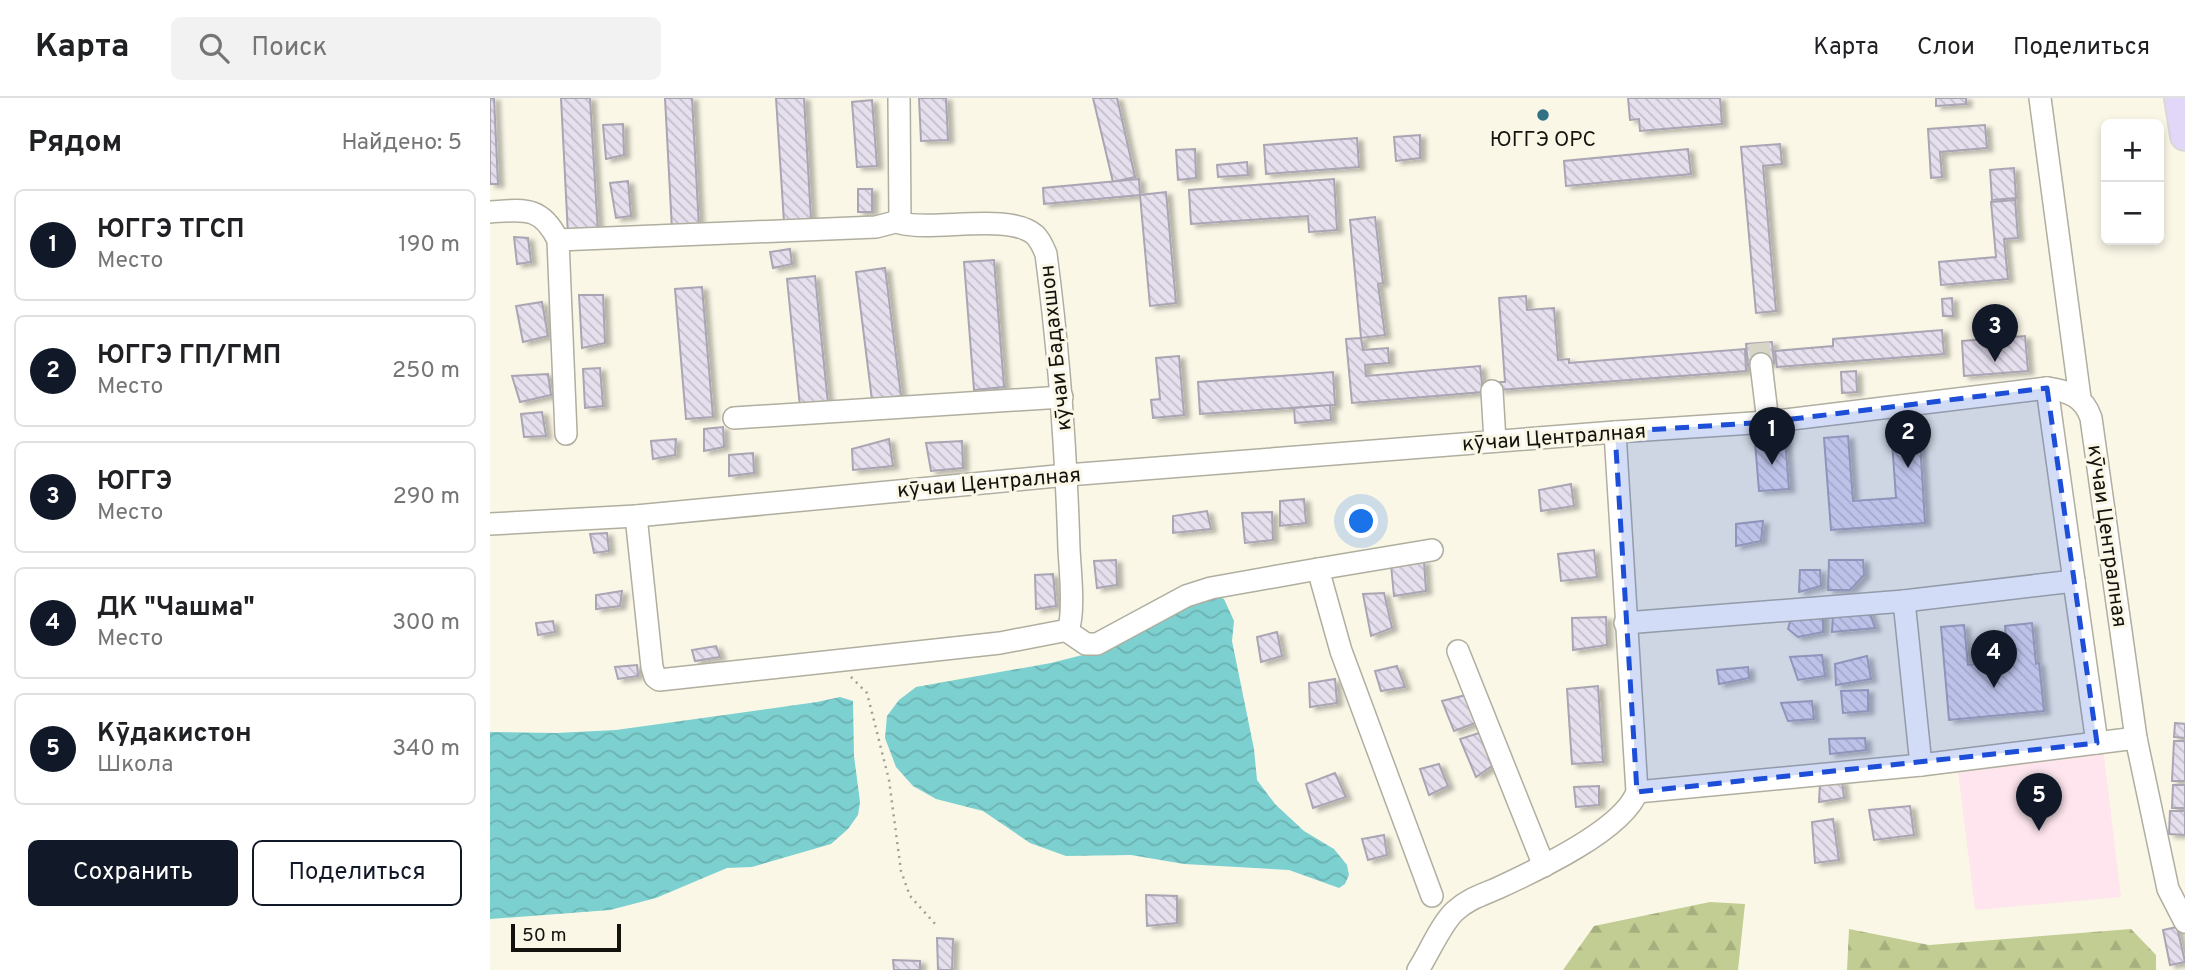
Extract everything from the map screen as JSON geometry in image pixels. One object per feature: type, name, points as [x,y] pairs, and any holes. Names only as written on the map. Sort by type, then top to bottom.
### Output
[{"type":"main road","points":[[2179,98],[2185,136]]},
{"type":"street","points":[[558,240],[876,227],[899,221],[899,98]]},
{"type":"street","points":[[2040,98],[2080,398]]},
{"type":"street","points":[[490,212],[527,209],[536,213],[550,226],[558,240],[566,434]]},
{"type":"street","name":"кӯчаи Бадахшон","points":[[899,221],[902,225],[1009,225],[1024,228],[1041,242],[1046,254],[1062,397],[1067,475],[1070,624],[1066,631]]},
{"type":"street","points":[[1761,364],[1768,422]]},
{"type":"street","points":[[2047,388],[2097,743]]},
{"type":"street","name":"кӯчаи Централная","points":[[490,524],[636,516],[1067,475],[1768,422],[2047,388],[2060,390],[2080,398],[2088,408],[2136,738],[2185,922]]},
{"type":"street","points":[[1492,391],[1495,441]]},
{"type":"street","points":[[734,418],[1062,397]]},
{"type":"street","points":[[1418,970],[1453,912],[1475,897],[1558,859],[1619,818],[1633,803],[1637,792],[1615,432]]},
{"type":"street","points":[[636,516],[652,667],[659,680],[1000,643],[1066,631],[1079,641],[1092,645],[1186,596],[1211,589],[1432,550]]},
{"type":"street","points":[[1318,569],[1341,651],[1432,896]]},
{"type":"street","points":[[1625,623],[1904,601],[2074,581]]},
{"type":"street","points":[[1904,601],[1922,765]]},
{"type":"street","points":[[1458,651],[1544,866]]},
{"type":"street","points":[[1637,792],[1922,765],[2136,738]]},
{"type":"path","points":[[828,662],[847,672],[867,692],[889,780],[901,871],[910,896],[937,926]]},
{"type":"highlighted area","points":[[2047,388],[2097,743],[1637,792],[1615,432],[1768,422]]},
{"type":"shaded area","points":[[2103,748],[2121,897],[1975,910],[1957,764]]},
{"type":"green space","points":[[1710,902],[1745,904],[1738,970],[1563,970],[1594,926]]},
{"type":"green space","points":[[1849,929],[1929,945],[2131,929],[2156,955],[2156,970],[1847,970]]},
{"type":"water","points":[[1207,591],[1224,599],[1234,621],[1232,641],[1254,749],[1257,780],[1275,804],[1304,831],[1334,849],[1347,865],[1349,875],[1345,884],[1339,888],[1289,870],[1184,864],[1131,855],[1066,856],[1030,843],[983,811],[936,799],[913,786],[896,767],[885,738],[887,716],[899,700],[916,687],[1051,663],[1102,650]]},
{"type":"water","points":[[840,697],[853,701],[854,756],[860,802],[858,815],[848,829],[831,844],[752,867],[727,868],[656,898],[610,910],[490,919],[490,732],[616,730]]},
{"type":"building","points":[[490,98],[494,98],[498,184],[490,184]]},
{"type":"building","points":[[561,98],[590,98],[598,233],[568,235]]},
{"type":"building","points":[[665,98],[692,98],[699,228],[672,230]]},
{"type":"building","points":[[776,98],[804,98],[811,220],[784,222]]},
{"type":"building","points":[[919,98],[946,98],[948,140],[921,141]]},
{"type":"building","points":[[1093,98],[1117,98],[1135,177],[1113,182]]},
{"type":"building","points":[[1628,98],[1720,98],[1722,124],[1640,131],[1639,119],[1630,120]]},
{"type":"building","points":[[1936,98],[1966,98],[1966,104],[1936,106]]},
{"type":"building","points":[[872,100],[877,166],[857,167],[852,102]]},
{"type":"building","points":[[623,124],[624,155],[606,159],[603,125]]},
{"type":"building","points":[[1985,125],[1987,148],[1940,152],[1942,177],[1931,178],[1928,129]]},
{"type":"building","points":[[1420,135],[1420,158],[1396,161],[1394,137]]},
{"type":"building","points":[[1357,138],[1359,167],[1266,174],[1264,145]]},
{"type":"building","points":[[1780,144],[1782,164],[1763,166],[1776,311],[1756,313],[1741,147]]},
{"type":"building","points":[[1195,149],[1196,178],[1178,180],[1176,150]]},
{"type":"building","points":[[1688,149],[1691,174],[1566,186],[1564,161]]},
{"type":"building","points":[[1247,162],[1248,175],[1218,177],[1217,165]]},
{"type":"building","points":[[2014,168],[2016,198],[1992,200],[1990,170]]},
{"type":"building","points":[[1139,179],[1140,195],[1044,204],[1043,188]]},
{"type":"building","points":[[1334,179],[1337,230],[1309,232],[1308,216],[1191,224],[1189,190]]},
{"type":"building","points":[[628,181],[631,216],[616,218],[610,183]]},
{"type":"building","points":[[858,189],[872,189],[872,212],[858,212]]},
{"type":"building","points":[[1166,192],[1176,303],[1150,306],[1140,195]]},
{"type":"building","points":[[2015,200],[2018,238],[2004,239],[2008,279],[1941,285],[1939,262],[1996,257],[1991,202]]},
{"type":"building","points":[[1375,217],[1383,283],[1378,284],[1385,335],[1361,338],[1350,220]]},
{"type":"building","points":[[514,237],[528,238],[531,262],[517,264]]},
{"type":"building","points":[[790,249],[792,264],[773,268],[770,252]]},
{"type":"building","points":[[994,260],[1004,387],[974,390],[964,262]]},
{"type":"building","points":[[885,268],[901,396],[872,400],[856,272]]},
{"type":"building","points":[[815,276],[828,404],[800,407],[787,279]]},
{"type":"building","points":[[702,287],[713,417],[686,419],[675,289]]},
{"type":"building","points":[[579,295],[603,295],[605,343],[582,348]]},
{"type":"building","points":[[1526,296],[1527,310],[1554,308],[1558,360],[1569,359],[1569,363],[1745,349],[1746,371],[1499,390],[1499,382],[1505,382],[1499,298]]},
{"type":"building","points":[[1952,298],[1953,316],[1943,316],[1942,299]]},
{"type":"building","points":[[542,302],[548,336],[523,342],[516,306]]},
{"type":"building","points":[[1942,330],[1944,354],[1777,367],[1775,351],[1833,346],[1833,339]]},
{"type":"building","points":[[2025,336],[2028,371],[1964,376],[1962,341]]},
{"type":"building","points":[[1361,338],[1363,350],[1388,348],[1389,363],[1365,365],[1366,376],[1480,366],[1483,392],[1352,403],[1346,339]]},
{"type":"building","points":[[1772,342],[1774,363],[1748,365],[1746,344]]},
{"type":"building","points":[[1179,356],[1184,415],[1153,418],[1151,400],[1160,399],[1156,358]]},
{"type":"building","points":[[600,368],[603,406],[585,408],[583,369]]},
{"type":"building","points":[[1856,371],[1857,392],[1842,393],[1841,372]]},
{"type":"building","points":[[1333,372],[1335,405],[1200,414],[1198,382]]},
{"type":"building","points":[[548,374],[551,395],[520,402],[512,376]]},
{"type":"building","points":[[1330,405],[1331,420],[1295,423],[1294,408]]},
{"type":"building","points":[[542,412],[546,436],[524,437],[521,414]]},
{"type":"building","points":[[1919,425],[1925,523],[1831,530],[1824,438],[1848,436],[1853,501],[1896,498],[1891,427]]},
{"type":"building","points":[[723,427],[724,447],[704,451],[704,429]]},
{"type":"building","points":[[676,439],[675,455],[653,459],[651,441]]},
{"type":"building","points":[[889,439],[893,466],[853,470],[852,449]]},
{"type":"building","points":[[1785,439],[1789,489],[1759,491],[1755,442]]},
{"type":"building","points":[[962,441],[963,468],[931,471],[926,443]]},
{"type":"building","points":[[753,453],[754,473],[729,476],[729,455]]},
{"type":"building","points":[[1571,484],[1574,506],[1541,511],[1539,490]]},
{"type":"building","points":[[1304,499],[1306,523],[1280,526],[1280,501]]},
{"type":"building","points":[[1207,511],[1211,529],[1173,533],[1173,516]]},
{"type":"building","points":[[1272,512],[1273,540],[1245,543],[1242,513]]},
{"type":"building","points":[[1763,521],[1761,541],[1736,546],[1736,524]]},
{"type":"building","points":[[607,533],[609,551],[594,553],[590,534]]},
{"type":"building","points":[[1594,550],[1597,577],[1561,581],[1558,554]]},
{"type":"building","points":[[1116,560],[1117,585],[1097,588],[1094,561]]},
{"type":"building","points":[[1829,560],[1863,560],[1864,575],[1850,590],[1828,590]]},
{"type":"building","points":[[1424,561],[1426,591],[1394,596],[1391,565]]},
{"type":"building","points":[[1800,570],[1820,570],[1821,586],[1799,592]]},
{"type":"building","points":[[1053,574],[1056,606],[1036,609],[1035,575]]},
{"type":"building","points":[[622,591],[620,606],[596,609],[596,595]]},
{"type":"building","points":[[1384,593],[1392,628],[1371,636],[1363,594]]},
{"type":"building","points":[[1868,608],[1875,628],[1832,632],[1833,613]]},
{"type":"building","points":[[1823,611],[1823,632],[1798,637],[1788,629],[1792,615]]},
{"type":"building","points":[[1606,617],[1607,645],[1573,650],[1572,618]]},
{"type":"building","points":[[553,621],[555,632],[538,635],[536,623]]},
{"type":"building","points":[[2032,623],[2044,711],[1949,720],[1941,627],[1964,625],[1968,665],[2008,661],[2005,626]]},
{"type":"building","points":[[1277,632],[1282,656],[1261,662],[1257,637]]},
{"type":"building","points":[[716,646],[720,657],[695,661],[692,650]]},
{"type":"building","points":[[1822,655],[1825,676],[1798,680],[1790,657]]},
{"type":"building","points":[[1867,656],[1871,679],[1836,685],[1835,664]]},
{"type":"building","points":[[637,665],[638,676],[618,679],[615,667]]},
{"type":"building","points":[[1397,666],[1405,687],[1381,691],[1375,671]]},
{"type":"building","points":[[1748,667],[1749,678],[1719,684],[1717,670]]},
{"type":"building","points":[[1335,679],[1337,703],[1310,707],[1309,683]]},
{"type":"building","points":[[1598,686],[1603,762],[1572,764],[1567,689]]},
{"type":"building","points":[[1868,690],[1868,711],[1843,713],[1841,691]]},
{"type":"building","points":[[1466,695],[1478,722],[1454,731],[1442,701]]},
{"type":"building","points":[[1812,701],[1814,719],[1788,721],[1781,703]]},
{"type":"building","points":[[2175,723],[2185,724],[2185,738],[2174,737]]},
{"type":"building","points":[[1479,733],[1492,766],[1476,777],[1460,739]]},
{"type":"building","points":[[1865,738],[1866,750],[1830,754],[1829,739]]},
{"type":"building","points":[[2174,741],[2185,741],[2185,781],[2172,781]]},
{"type":"building","points":[[1439,764],[1448,786],[1429,795],[1420,769]]},
{"type":"building","points":[[1335,773],[1346,797],[1313,808],[1306,784]]},
{"type":"building","points":[[1842,781],[1844,798],[1819,802],[1820,783]]},
{"type":"building","points":[[2173,785],[2185,785],[2185,808],[2172,808]]},
{"type":"building","points":[[1599,786],[1599,805],[1576,807],[1574,787]]},
{"type":"building","points":[[1910,806],[1914,835],[1874,840],[1869,810]]},
{"type":"building","points":[[2170,811],[2185,811],[2185,835],[2169,834]]},
{"type":"building","points":[[1833,819],[1839,860],[1815,863],[1812,822]]},
{"type":"building","points":[[1384,835],[1387,855],[1368,860],[1362,839]]},
{"type":"building","points":[[1146,895],[1177,896],[1177,923],[1147,926]]},
{"type":"building","points":[[2177,927],[2185,962],[2170,965],[2163,930]]},
{"type":"building","points":[[937,938],[953,939],[952,970],[938,970]]},
{"type":"building","points":[[893,960],[920,961],[920,970],[894,970]]},
{"type":"tunnel","points":[[1759,343],[1761,364]]},
{"type":"place","name":"ЮГГЭ ОРС","points":[[1543,115]]},
{"type":"place","name":"ЮГГЭ","points":[[1995,362]]},
{"type":"place","name":"ЮГГЭ ТГСП","points":[[1772,465]]},
{"type":"place","name":"ЮГГЭ ГП/ГМП","points":[[1908,468]]},
{"type":"place","name":"ДК \"Чашма\"","points":[[1994,688]]},
{"type":"place","name":"Кӯдакистон","points":[[2039,831]]}]
